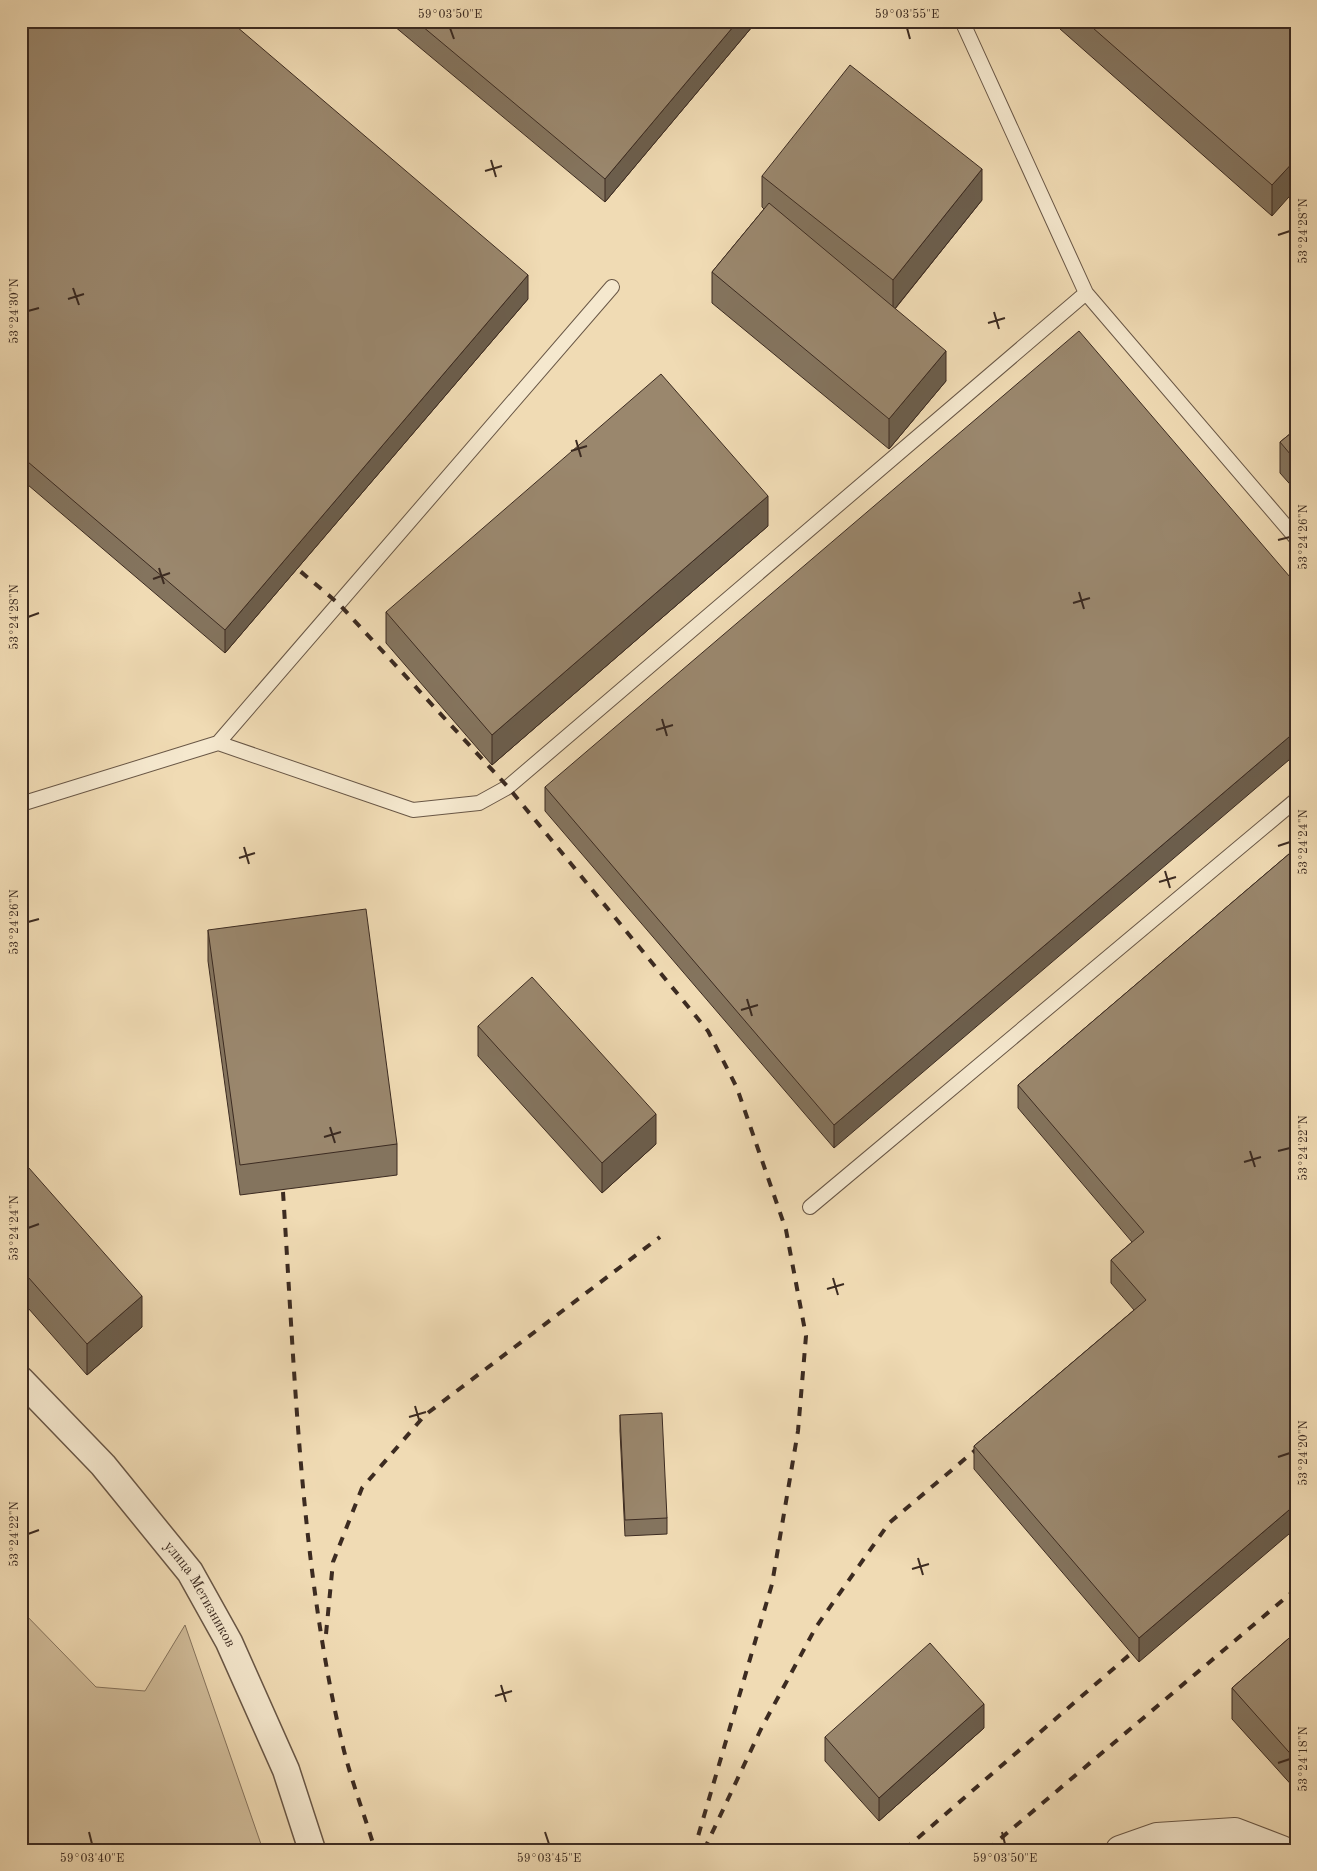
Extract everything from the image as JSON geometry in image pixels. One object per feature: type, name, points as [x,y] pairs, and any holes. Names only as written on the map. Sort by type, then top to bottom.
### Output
[{"type":"street","name":"улица Метизников","points":[[21,1380],[103,1465],[190,1572],[229,1642],[286,1770],[312,1850]]},
{"type":"street","points":[[1120,1850],[1157,1837],[1235,1832],[1282,1850]]},
{"type":"lane","points":[[962,21],[1086,293],[1296,538]]},
{"type":"lane","points":[[21,804],[218,743],[612,287]]},
{"type":"lane","points":[[218,743],[413,810],[479,803],[508,787],[1086,293]]},
{"type":"lane","points":[[810,1207],[1296,800]]},
{"type":"shaded area","points":[[21,1610],[96,1687],[145,1691],[185,1625],[263,1850],[21,1850]]},
{"type":"building","points":[[21,21],[230,21],[528,275],[225,630],[21,456]]},
{"type":"building","points":[[416,21],[738,21],[605,179]]},
{"type":"building","points":[[1085,21],[1296,21],[1296,159],[1272,185]]},
{"type":"building","points":[[850,65],[982,169],[893,280],[762,176]]},
{"type":"building","points":[[769,203],[946,351],[889,419],[712,272]]},
{"type":"building","points":[[1079,331],[1296,584],[1296,731],[834,1125],[545,787]]},
{"type":"building","points":[[661,374],[768,496],[492,735],[386,612]]},
{"type":"building","points":[[1296,429],[1296,461],[1280,442]]},
{"type":"building","points":[[1296,848],[1296,1504],[1139,1638],[974,1446],[1146,1300],[1111,1260],[1144,1232],[1018,1085]]},
{"type":"building","points":[[366,909],[397,1144],[240,1165],[208,930]]},
{"type":"building","points":[[532,977],[656,1114],[602,1163],[478,1026]]},
{"type":"building","points":[[21,1159],[142,1296],[87,1344],[21,1269]]},
{"type":"building","points":[[662,1413],[667,1518],[625,1520],[620,1415]]},
{"type":"building","points":[[1296,1632],[1296,1760],[1232,1688]]},
{"type":"building","points":[[930,1643],[984,1704],[879,1798],[825,1737]]},
{"type":"railway","points":[[287,560],[339,604],[508,787],[708,1031],[737,1088],[786,1230],[806,1336],[798,1431],[772,1584],[694,1850]]},
{"type":"railway","points":[[283,1192],[301,1466],[316,1603],[327,1671],[344,1752],[375,1850]]},
{"type":"railway","points":[[326,1634],[333,1562],[362,1488],[425,1415],[660,1237]]},
{"type":"railway","points":[[704,1850],[761,1729],[816,1627],[889,1523],[985,1442]]},
{"type":"railway","points":[[987,1850],[1296,1589]]},
{"type":"railway","points":[[904,1850],[1142,1644]]}]
